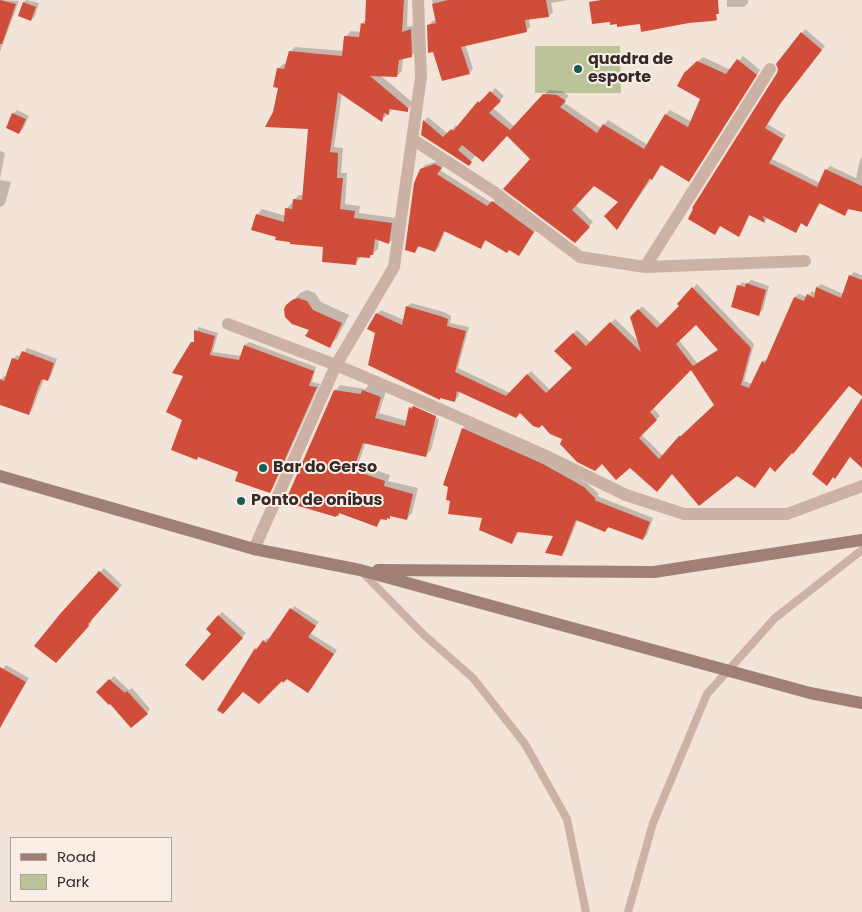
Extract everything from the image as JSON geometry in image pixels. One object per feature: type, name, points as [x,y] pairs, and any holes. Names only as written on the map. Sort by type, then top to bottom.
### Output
[{"type":"main road","points":[[0,476],[254,549],[360,570],[810,693],[862,703]]},
{"type":"main road","points":[[360,570],[654,572],[862,540]]},
{"type":"street","points":[[254,549],[336,365],[394,267],[421,77],[418,0]]},
{"type":"street","points":[[645,267],[770,68]]},
{"type":"street","points":[[412,139],[494,192],[580,257],[645,267],[805,261]]},
{"type":"street","points":[[228,324],[336,365],[544,454],[626,495],[684,514],[787,514],[862,486]]},
{"type":"lane","points":[[628,912],[653,823],[708,694],[775,618],[862,550]]},
{"type":"lane","points":[[360,570],[423,634],[473,678],[526,744],[567,819],[586,912]]},
{"type":"green space","name":"quadra de esporte","points":[[535,46],[620,46],[621,93],[535,93]]},
{"type":"building","points":[[0,0],[16,4],[2,44],[0,44]]},
{"type":"building","points":[[366,0],[404,0],[402,32],[411,29],[412,57],[399,60],[397,77],[370,76],[408,108],[408,112],[389,109],[389,115],[384,113],[382,122],[338,92],[330,152],[338,153],[337,178],[343,178],[340,209],[355,211],[354,218],[392,223],[389,244],[375,239],[373,255],[370,255],[370,258],[357,257],[356,265],[322,262],[323,247],[290,244],[290,242],[275,240],[276,237],[251,230],[256,214],[284,222],[285,208],[292,209],[293,199],[302,200],[308,129],[265,127],[273,112],[278,88],[273,87],[277,68],[284,69],[289,51],[342,56],[344,36],[359,37],[361,23],[365,24]]},
{"type":"building","points":[[448,0],[546,0],[549,17],[525,20],[527,32],[461,47],[470,74],[442,81],[433,52],[428,53],[427,25],[436,23],[432,4]]},
{"type":"building","points":[[601,0],[718,0],[719,14],[716,14],[717,20],[641,32],[640,24],[617,27],[617,24],[610,25],[610,22],[592,24],[589,2]]},
{"type":"building","points":[[23,2],[36,7],[31,21],[18,16]]},
{"type":"building","points":[[801,32],[822,50],[780,104],[765,128],[783,139],[769,163],[817,187],[825,169],[862,186],[862,212],[848,209],[845,216],[819,203],[807,227],[801,223],[796,233],[763,216],[765,223],[749,215],[739,237],[720,226],[715,235],[688,219],[692,208],[777,73],[776,64]]},
{"type":"building","points":[[737,59],[757,75],[689,182],[661,165],[652,180],[650,178],[617,230],[604,216],[618,202],[594,186],[572,210],[590,227],[575,243],[503,189],[530,159],[507,136],[483,162],[462,145],[458,150],[472,162],[469,166],[421,135],[423,120],[443,137],[451,129],[453,131],[478,101],[479,103],[490,91],[501,101],[489,113],[510,130],[543,94],[557,95],[566,101],[560,107],[597,133],[603,124],[644,149],[665,114],[688,127],[700,99],[677,86],[684,73],[697,61],[726,74]]},
{"type":"building","points":[[12,113],[26,119],[19,134],[6,128]]},
{"type":"building","points":[[435,164],[442,168],[437,174],[487,206],[492,201],[534,232],[519,256],[509,250],[507,253],[485,240],[481,249],[444,231],[435,252],[418,246],[415,253],[405,250],[414,183],[420,169]]},
{"type":"building","points":[[849,275],[862,280],[862,396],[849,386],[793,454],[775,472],[770,467],[755,488],[737,476],[699,506],[672,474],[657,492],[630,468],[616,480],[602,464],[595,471],[577,462],[560,444],[562,439],[550,434],[542,425],[539,428],[533,426],[520,413],[516,418],[457,391],[455,402],[440,398],[440,400],[368,365],[375,333],[367,329],[376,313],[402,325],[406,306],[448,319],[447,326],[466,331],[455,372],[506,396],[527,374],[546,393],[572,368],[554,351],[573,333],[586,346],[610,322],[641,352],[630,317],[638,309],[657,328],[679,306],[677,304],[692,287],[751,348],[741,385],[749,388],[762,361],[765,363],[794,297],[804,301],[807,294],[814,298],[816,287],[841,298]],"holes":[[[696,325],[718,350],[693,366],[676,344]],[[691,370],[714,405],[679,436],[659,459],[639,438],[657,420],[650,412]]]},
{"type":"building","points":[[746,283],[766,290],[759,316],[731,307],[737,285],[745,287]]},
{"type":"building","points":[[298,298],[307,301],[313,310],[342,323],[330,348],[305,336],[309,330],[292,324],[285,317],[284,309],[286,305]]},
{"type":"building","points":[[194,330],[215,336],[210,355],[239,360],[244,345],[314,371],[309,386],[317,387],[270,493],[235,481],[238,472],[198,457],[197,460],[171,450],[182,420],[166,412],[183,376],[172,373],[191,342],[194,342]]},
{"type":"building","points":[[22,351],[54,363],[48,381],[42,379],[29,415],[0,405],[0,379],[4,381],[12,358],[18,360]]},
{"type":"building","points":[[334,390],[361,394],[362,390],[381,397],[375,418],[405,426],[409,407],[412,409],[413,406],[436,416],[426,457],[363,443],[353,470],[385,481],[384,486],[413,494],[407,520],[390,516],[390,519],[387,518],[387,520],[380,519],[377,527],[339,513],[336,517],[285,502]]},
{"type":"building","points":[[862,398],[862,468],[850,457],[835,479],[833,477],[827,486],[812,474]]},
{"type":"building","points":[[462,428],[543,464],[584,487],[596,499],[594,500],[650,522],[643,540],[608,527],[605,532],[576,520],[562,556],[545,553],[553,536],[517,532],[512,544],[479,530],[482,518],[448,514],[450,501],[446,500],[448,487],[443,485]]},
{"type":"building","points":[[99,571],[119,589],[56,663],[34,646]]},
{"type":"building","points":[[290,608],[316,626],[308,637],[334,654],[308,693],[287,679],[283,683],[282,681],[259,704],[243,692],[223,714],[217,710],[255,648],[256,650],[263,640],[266,643]]},
{"type":"building","points":[[218,615],[243,638],[203,681],[185,665],[211,634],[206,629]]},
{"type":"building","points":[[0,667],[26,682],[0,728]]},
{"type":"building","points":[[109,679],[125,693],[127,691],[148,714],[131,728],[110,704],[96,692]]},
{"type":"place","name":"quadra de esporte","points":[[578,69]]},
{"type":"place","name":"Bar do Gerso","points":[[263,468]]},
{"type":"place","name":"Ponto de onibus","points":[[241,501]]}]
